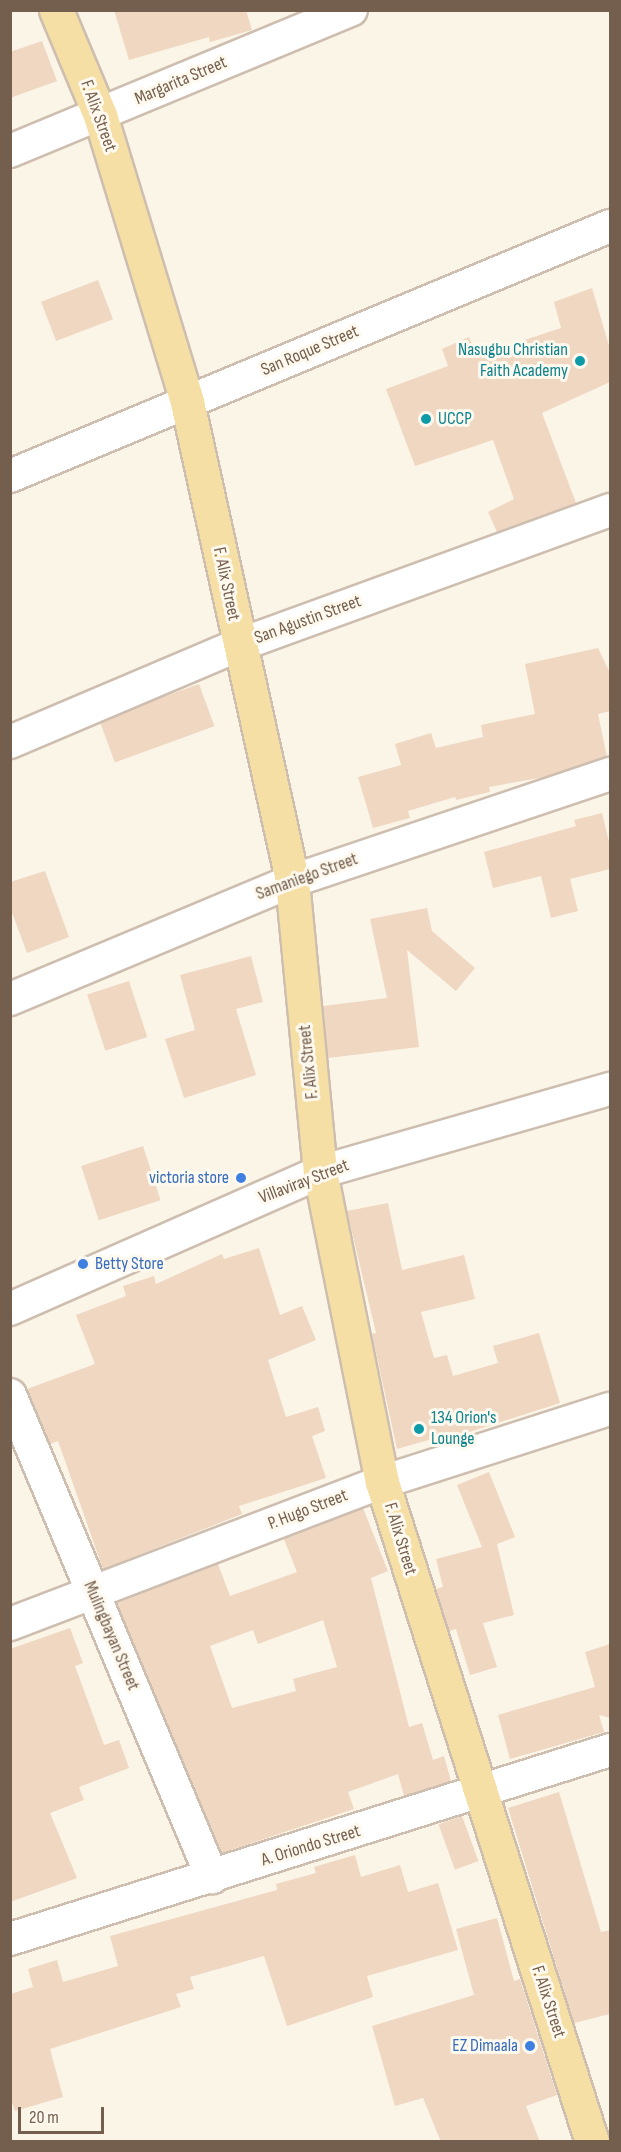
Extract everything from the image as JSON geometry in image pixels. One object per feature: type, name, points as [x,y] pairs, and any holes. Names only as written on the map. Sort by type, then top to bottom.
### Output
[{"type":"main road","name":"F. Alix Street","points":[[56,10],[100,115],[187,402],[292,880],[320,1172],[382,1482],[592,2142]]},
{"type":"street","name":"Margarita Street","points":[[10,151],[351,10]]},
{"type":"street","name":"San Roque Street","points":[[10,476],[610,226]]},
{"type":"street","name":"San Agustin Street","points":[[10,742],[239,645],[610,510]]},
{"type":"street","name":"Samaniego Street","points":[[10,999],[292,880],[610,774]]},
{"type":"street","name":"Villaviray Street","points":[[10,1309],[320,1172],[610,1089]]},
{"type":"street","name":"Mulingbayan Street","points":[[10,1395],[212,1877]]},
{"type":"street","name":"P. Hugo Street","points":[[10,1624],[382,1482],[610,1409]]},
{"type":"street","name":"A. Oriondo Street","points":[[10,1940],[610,1750]]},
{"type":"building","points":[[114,10],[246,10],[252,30],[210,42],[209,37],[129,60]]},
{"type":"building","points":[[42,41],[57,81],[10,98],[10,52]]},
{"type":"building","points":[[98,280],[113,319],[56,341],[41,302]]},
{"type":"building","points":[[592,288],[610,349],[610,382],[542,413],[576,503],[497,532],[488,512],[514,499],[493,440],[415,466],[386,389],[448,366],[442,349],[469,337],[476,356],[561,328],[554,302]]},
{"type":"building","points":[[598,648],[610,673],[610,711],[598,714],[607,757],[545,777],[489,787],[490,792],[456,800],[455,797],[408,811],[410,818],[373,828],[358,777],[401,765],[395,744],[431,733],[436,748],[483,737],[481,725],[535,714],[525,664]]},
{"type":"building","points":[[199,684],[214,726],[115,763],[99,720]]},
{"type":"building","points":[[602,813],[610,846],[610,869],[570,879],[578,911],[551,918],[541,876],[493,888],[484,852],[576,826],[574,820]]},
{"type":"building","points":[[45,871],[69,937],[27,953],[10,907],[10,882]]},
{"type":"building","points":[[427,908],[432,931],[475,968],[456,991],[407,950],[419,1047],[328,1058],[323,1006],[387,998],[370,919]]},
{"type":"building","points":[[251,956],[263,1002],[236,1009],[256,1075],[184,1098],[165,1039],[195,1030],[180,975]]},
{"type":"building","points":[[129,981],[147,1037],[105,1051],[87,995]]},
{"type":"building","points":[[143,1146],[161,1200],[99,1220],[81,1166]]},
{"type":"building","points":[[388,1203],[402,1270],[464,1255],[475,1299],[421,1312],[434,1358],[447,1355],[453,1376],[498,1363],[493,1346],[539,1333],[560,1403],[454,1437],[453,1433],[397,1449],[372,1334],[376,1333],[347,1211]]},
{"type":"building","points":[[259,1248],[280,1315],[302,1306],[316,1340],[268,1360],[286,1417],[318,1407],[325,1431],[312,1436],[326,1478],[239,1506],[242,1514],[103,1569],[58,1441],[50,1444],[27,1389],[95,1364],[76,1315],[126,1296],[123,1286],[154,1276],[156,1284],[222,1254],[224,1259]]},
{"type":"building","points":[[489,1472],[515,1537],[497,1544],[514,1615],[483,1623],[497,1667],[470,1675],[456,1629],[449,1631],[436,1589],[443,1587],[436,1559],[482,1547],[457,1485]]},
{"type":"building","points":[[363,1508],[388,1571],[371,1578],[409,1727],[422,1723],[433,1760],[444,1756],[451,1781],[404,1796],[398,1774],[348,1792],[354,1809],[222,1853],[117,1603],[218,1564],[230,1596],[297,1572],[284,1539]],"holes":[[[323,1620],[337,1667],[293,1679],[296,1691],[232,1708],[210,1646],[253,1630],[258,1644]]]},
{"type":"building","points":[[70,1628],[83,1663],[75,1666],[104,1745],[119,1740],[129,1768],[79,1787],[84,1800],[50,1813],[77,1878],[10,1902],[10,1649]]},
{"type":"building","points":[[610,1644],[610,1718],[599,1715],[604,1732],[510,1759],[498,1715],[595,1687],[585,1652]]},
{"type":"building","points":[[559,1792],[601,1932],[610,1930],[610,2014],[574,2023],[508,1808]]},
{"type":"building","points":[[462,1816],[478,1861],[455,1870],[439,1825]]},
{"type":"building","points":[[355,1855],[361,1877],[400,1865],[408,1892],[438,1883],[458,1950],[367,1976],[373,1997],[287,2026],[264,1956],[190,1977],[194,1989],[176,1994],[181,2007],[50,2049],[63,2097],[15,2111],[10,2097],[10,1994],[33,1987],[28,1969],[57,1960],[63,1982],[118,1966],[110,1936],[277,1890],[276,1884],[316,1873],[314,1867]]},
{"type":"building","points":[[497,1918],[514,1981],[520,1979],[557,2095],[526,2106],[540,2142],[441,2142],[423,2098],[395,2106],[372,2026],[474,1995],[456,1929]]},
{"type":"place","name":"Nasugbu Christian Faith Academy","points":[[580,361]]},
{"type":"place","name":"UCCP","points":[[426,419]]},
{"type":"place","name":"victoria store","points":[[241,1178]]},
{"type":"place","name":"Betty Store","points":[[83,1264]]},
{"type":"place","name":"134 Orion's Lounge","points":[[419,1429]]},
{"type":"place","name":"EZ Dimaala","points":[[530,2046]]}]
